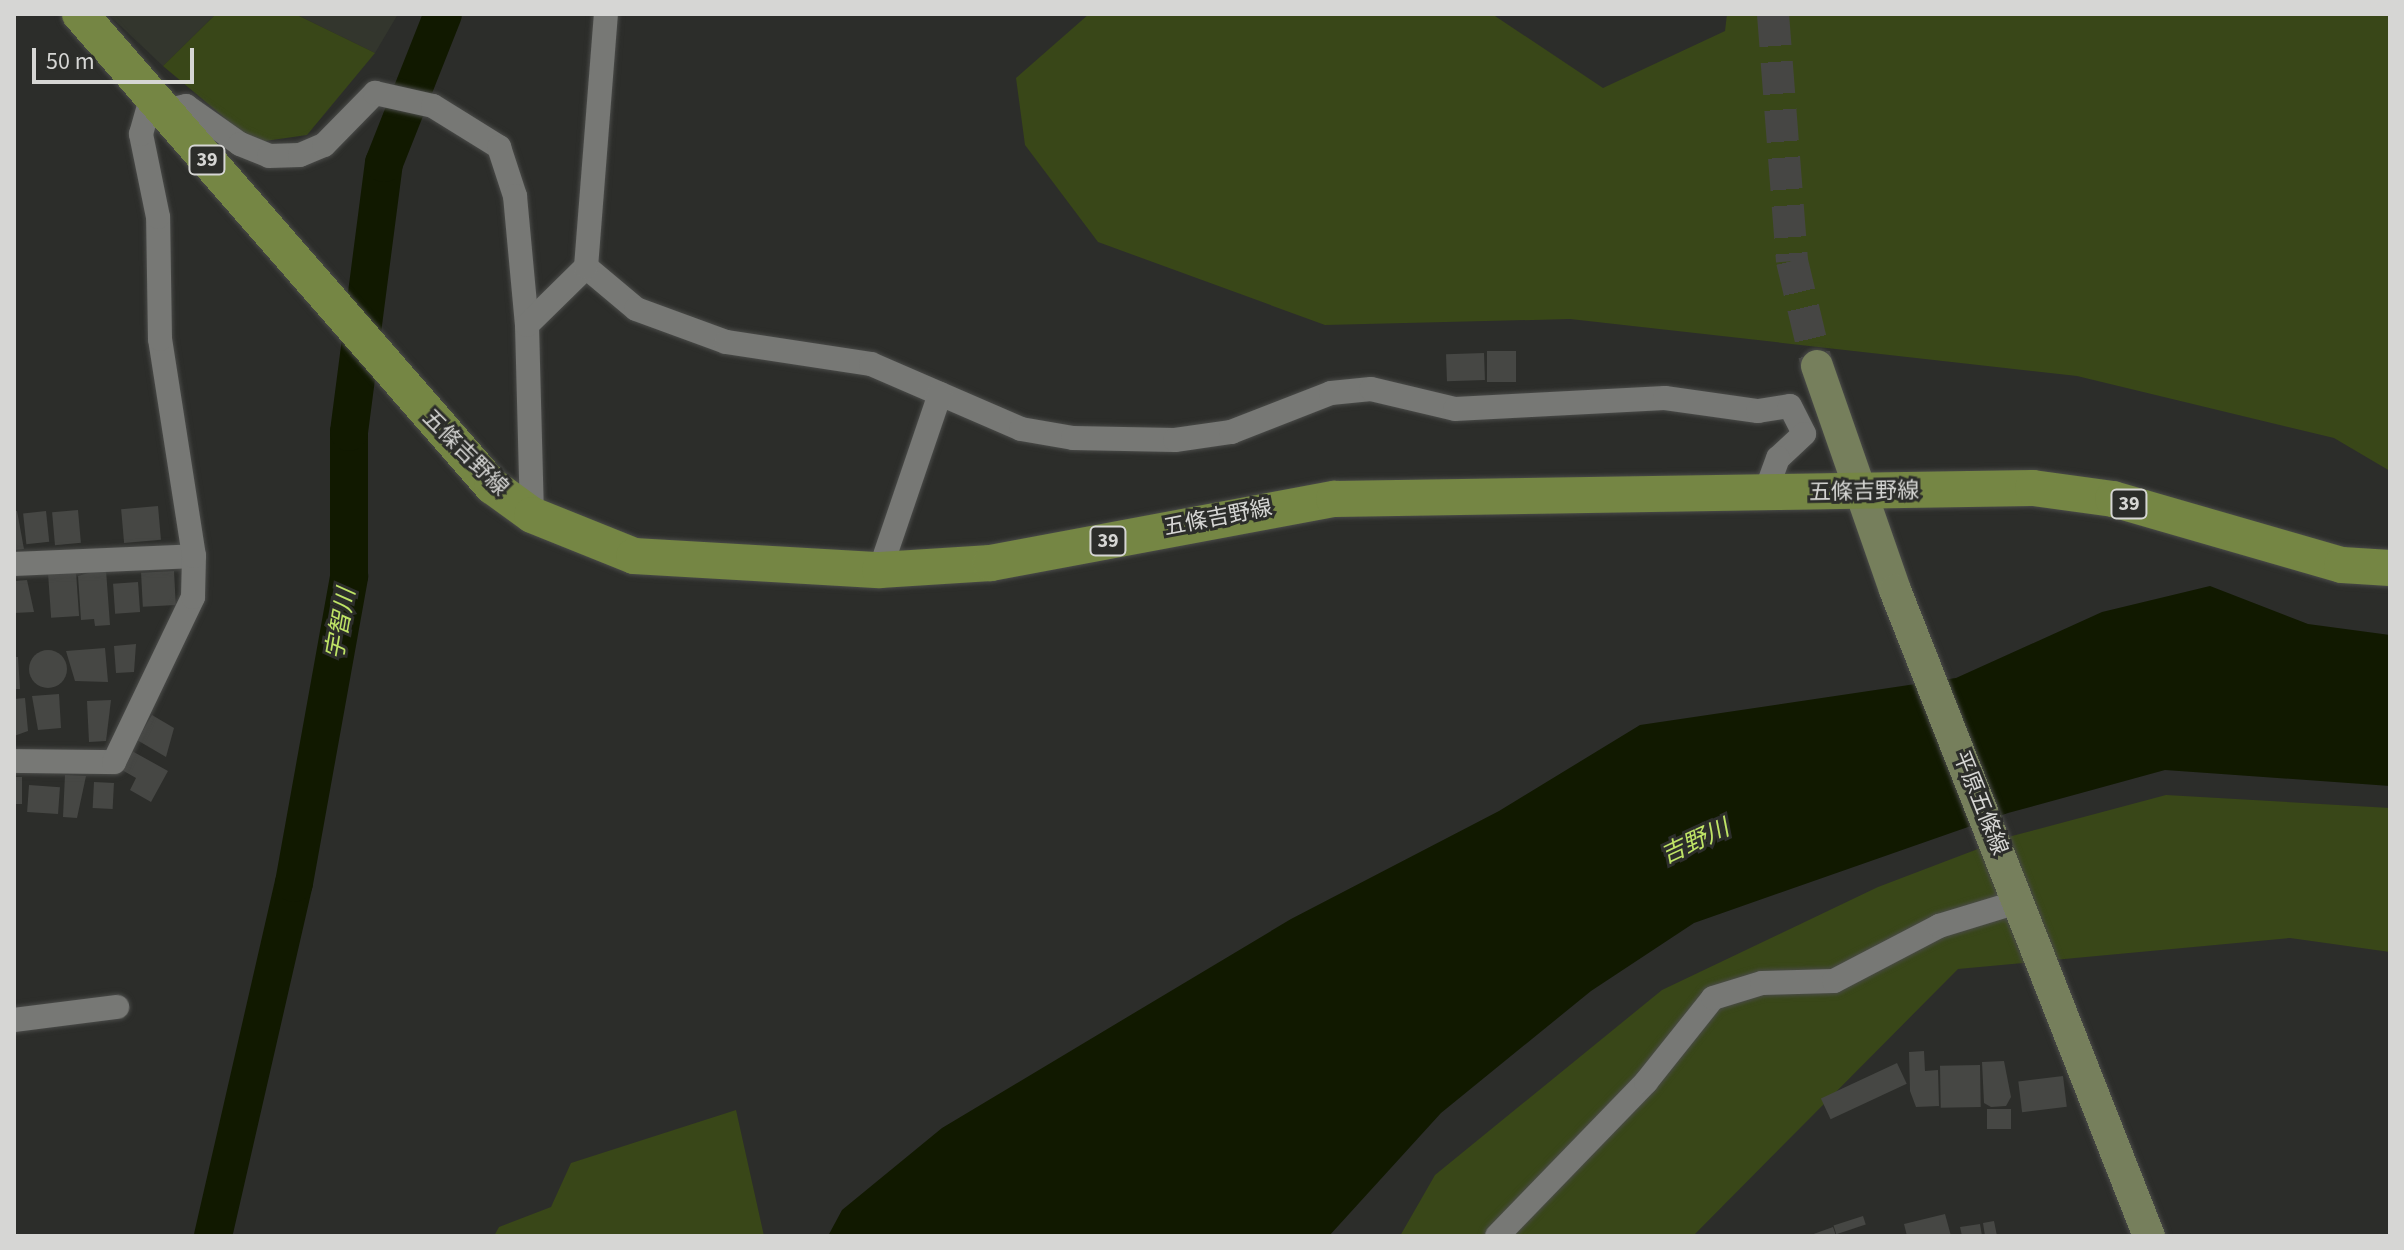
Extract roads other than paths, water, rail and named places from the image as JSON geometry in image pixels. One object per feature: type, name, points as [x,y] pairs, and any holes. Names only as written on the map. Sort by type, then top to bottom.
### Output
[{"type":"main road","name":"五條吉野線","points":[[80,14],[410,396],[492,486],[532,515],[634,556],[880,570],[991,563],[1334,499],[2033,488],[2113,499],[2342,565],[2390,568]]},
{"type":"main road","name":"平原五條線","points":[[1817,366],[1895,590],[2021,901],[2149,1236]]},
{"type":"street","points":[[527,325],[586,267],[606,14]]},
{"type":"street","points":[[14,761],[114,762],[187,618],[194,556],[160,339],[158,217],[141,134],[159,103],[186,106],[240,144],[269,156],[300,155],[324,145],[375,93],[433,106],[499,147],[515,196],[527,325],[532,515]]},
{"type":"street","points":[[586,267],[636,309],[726,342],[871,364],[1021,429],[1175,440],[1231,432],[1331,393],[1371,389],[1455,409],[1665,398],[1758,411],[1790,406],[1804,434],[1778,458],[1765,494]]},
{"type":"street","points":[[880,570],[940,394]]},
{"type":"street","points":[[14,564],[194,556]]},
{"type":"street","points":[[1497,1236],[1646,1082],[1713,998],[1762,983],[1834,981],[1939,926],[2021,901]]},
{"type":"street","points":[[14,1020],[117,1007]]},
{"type":"water","name":"吉野川","points":[[2210,586],[2308,624],[2390,635],[2390,786],[2165,770],[2008,813],[1694,923],[1591,991],[1441,1113],[1329,1236],[828,1236],[842,1210],[942,1128],[1291,919],[1499,811],[1640,725],[1956,678],[2102,612]]},
{"type":"waterway","name":"宇智川","points":[[213,1236],[294,883],[349,576],[349,432],[384,163],[443,14]]},
{"type":"tunnel","points":[[1773,14],[1792,261],[1817,366]]}]
